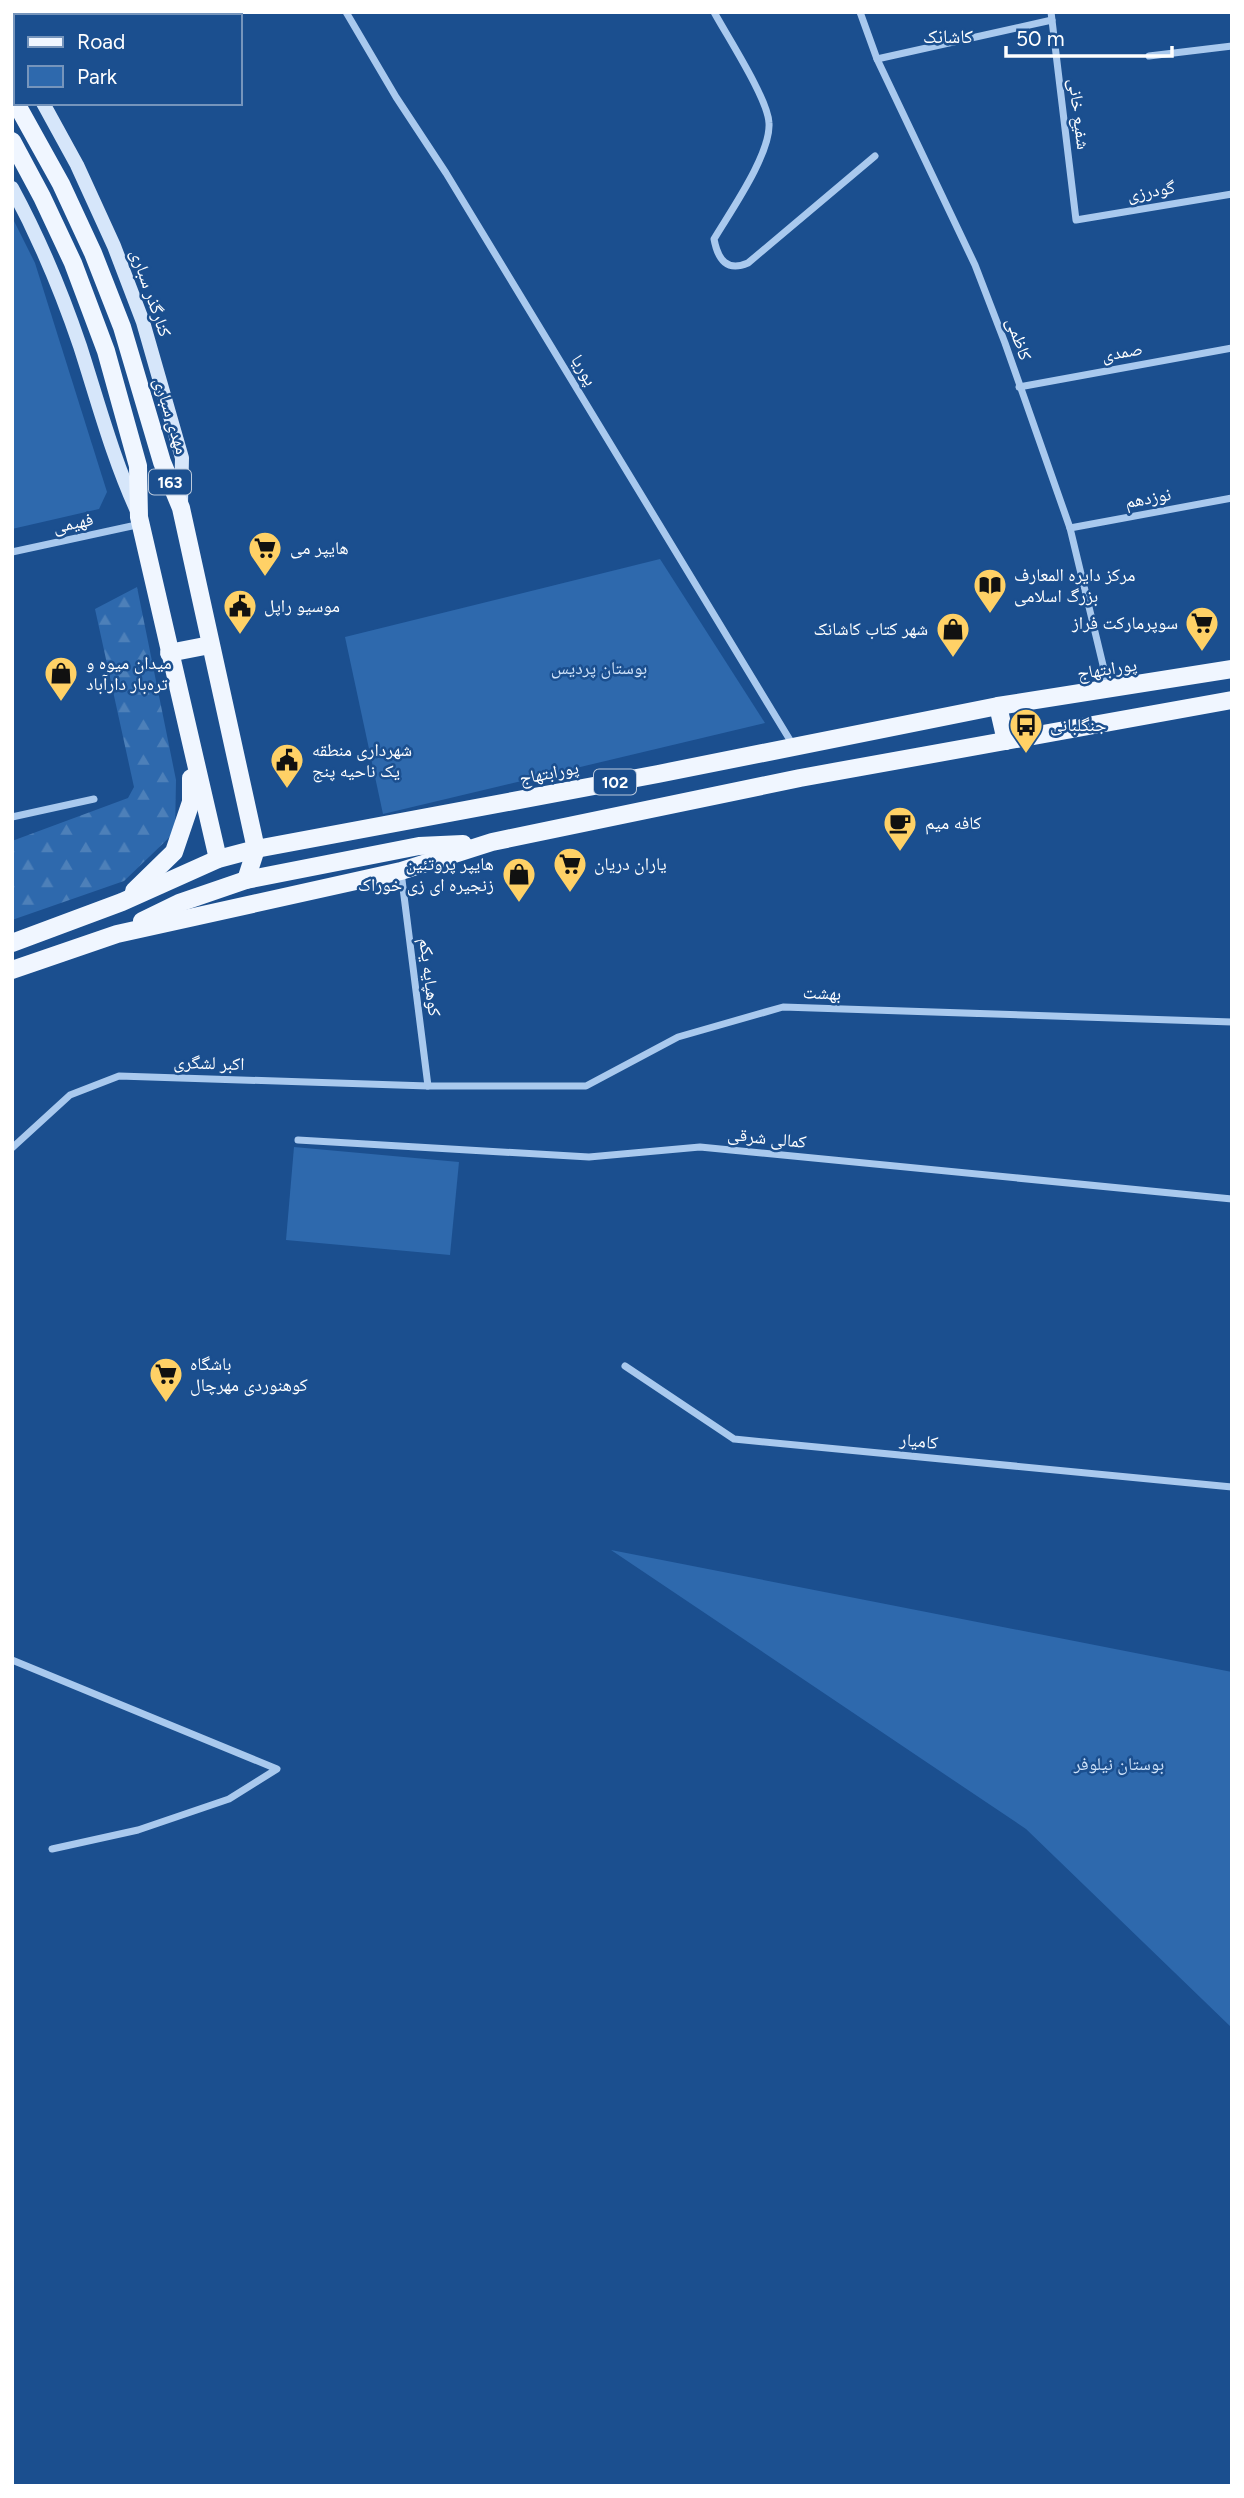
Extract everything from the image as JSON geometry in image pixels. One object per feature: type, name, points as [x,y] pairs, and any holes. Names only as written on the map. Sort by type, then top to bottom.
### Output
[{"type":"main road","name":"مهدی سباری","points":[[17,105],[61,184],[93,253],[122,327],[162,462],[181,508],[256,849]]},
{"type":"main road","name":"کنارگذر سباری","points":[[44,105],[77,165],[109,234],[143,323],[182,458],[181,508]]},
{"type":"main road","name":"163","points":[[12,141],[73,263],[106,351],[138,466],[140,521],[218,859]]},
{"type":"main road","points":[[12,188],[79,342],[119,472],[140,521]]},
{"type":"main road","points":[[169,653],[210,645]]},
{"type":"main road","name":"پورابتهاج","points":[[12,943],[122,902],[218,859],[256,849],[603,785],[998,706],[1232,669]]},
{"type":"main road","name":"102","points":[[12,970],[117,934],[401,871],[492,842],[800,778],[1232,700]]},
{"type":"main road","points":[[998,706],[1006,741]]},
{"type":"main road","points":[[793,746],[800,778]]},
{"type":"main road","points":[[122,902],[174,852],[191,802],[191,750]]},
{"type":"main road","points":[[117,934],[179,902],[246,880],[419,846],[492,842]]},
{"type":"main road","points":[[246,880],[256,849]]},
{"type":"street","name":"پوریا","points":[[346,12],[793,746]]},
{"type":"street","points":[[714,12],[765,106],[769,124],[765,150],[714,239],[716,250],[723,260],[731,267],[748,263],[875,156]]},
{"type":"street","name":"کاظمی","points":[[860,12],[877,58],[975,265],[1005,343],[1070,528],[1109,690]]},
{"type":"street","points":[[877,58],[1052,16]]},
{"type":"street","name":"شفیع خانی","points":[[1052,16],[1076,220]]},
{"type":"street","points":[[1149,56],[1232,46]]},
{"type":"street","name":"گودرزی","points":[[1076,220],[1232,194]]},
{"type":"street","name":"صمدی","points":[[1019,387],[1232,348]]},
{"type":"street","name":"نوزدهم","points":[[1070,528],[1232,498]]},
{"type":"street","name":"فهیمی","points":[[12,552],[140,521]]},
{"type":"street","points":[[12,817],[94,799]]},
{"type":"street","name":"کوهپایه یکم","points":[[401,871],[428,1086]]},
{"type":"street","name":"بهشت","points":[[428,1086],[586,1086],[678,1037],[783,1007],[1232,1022]]},
{"type":"street","name":"اکبر لشگری","points":[[12,1148],[70,1095],[119,1076],[428,1086]]},
{"type":"street","name":"کمالی شرقی","points":[[298,1140],[589,1157],[699,1147],[1232,1199]]},
{"type":"street","name":"کامیار","points":[[625,1366],[734,1439],[1232,1487]]},
{"type":"street","points":[[12,1660],[278,1769],[229,1799],[138,1830],[52,1849]]},
{"type":"green space","points":[[12,217],[35,263],[107,492],[99,509],[12,529]]},
{"type":"green space","name":"بوستان پردیس","points":[[660,559],[765,723],[383,814],[345,637]]},
{"type":"green space","points":[[137,587],[176,780],[175,832],[124,881],[12,920],[12,841],[128,798],[134,787],[95,609]]},
{"type":"green space","points":[[294,1147],[459,1162],[450,1255],[286,1240]]},
{"type":"green space","name":"بوستان نیلوفر","points":[[611,1550],[1232,1672],[1232,2028],[1026,1829]]},
{"type":"place","name":"هایپر می","points":[[265,578]]},
{"type":"place","name":"مرکز دایره المعارف بزرگ اسلامی","points":[[990,615]]},
{"type":"place","name":"موسیو راپل","points":[[240,636]]},
{"type":"place","name":"سوپرمارکت فراز","points":[[1202,653]]},
{"type":"place","name":"شهر کتاب کاشانک","points":[[953,659]]},
{"type":"place","name":"میدان میوه و تره‌بار دارآباد","points":[[61,703]]},
{"type":"place","name":"جنگلبانی","points":[[1026,755]]},
{"type":"place","name":"شهرداری منطقه یک ناحیه پنج","points":[[287,790]]},
{"type":"place","name":"کافه میم","points":[[900,853]]},
{"type":"place","name":"یاران دریان","points":[[570,894]]},
{"type":"place","name":"هایپر پروتئین زنجیره ای زی خوراک","points":[[519,904]]},
{"type":"place","name":"باشگاه کوهنوردی مهرچال","points":[[166,1404]]},
{"type":"district","name":"کاشانک","points":[[948,36]]}]
